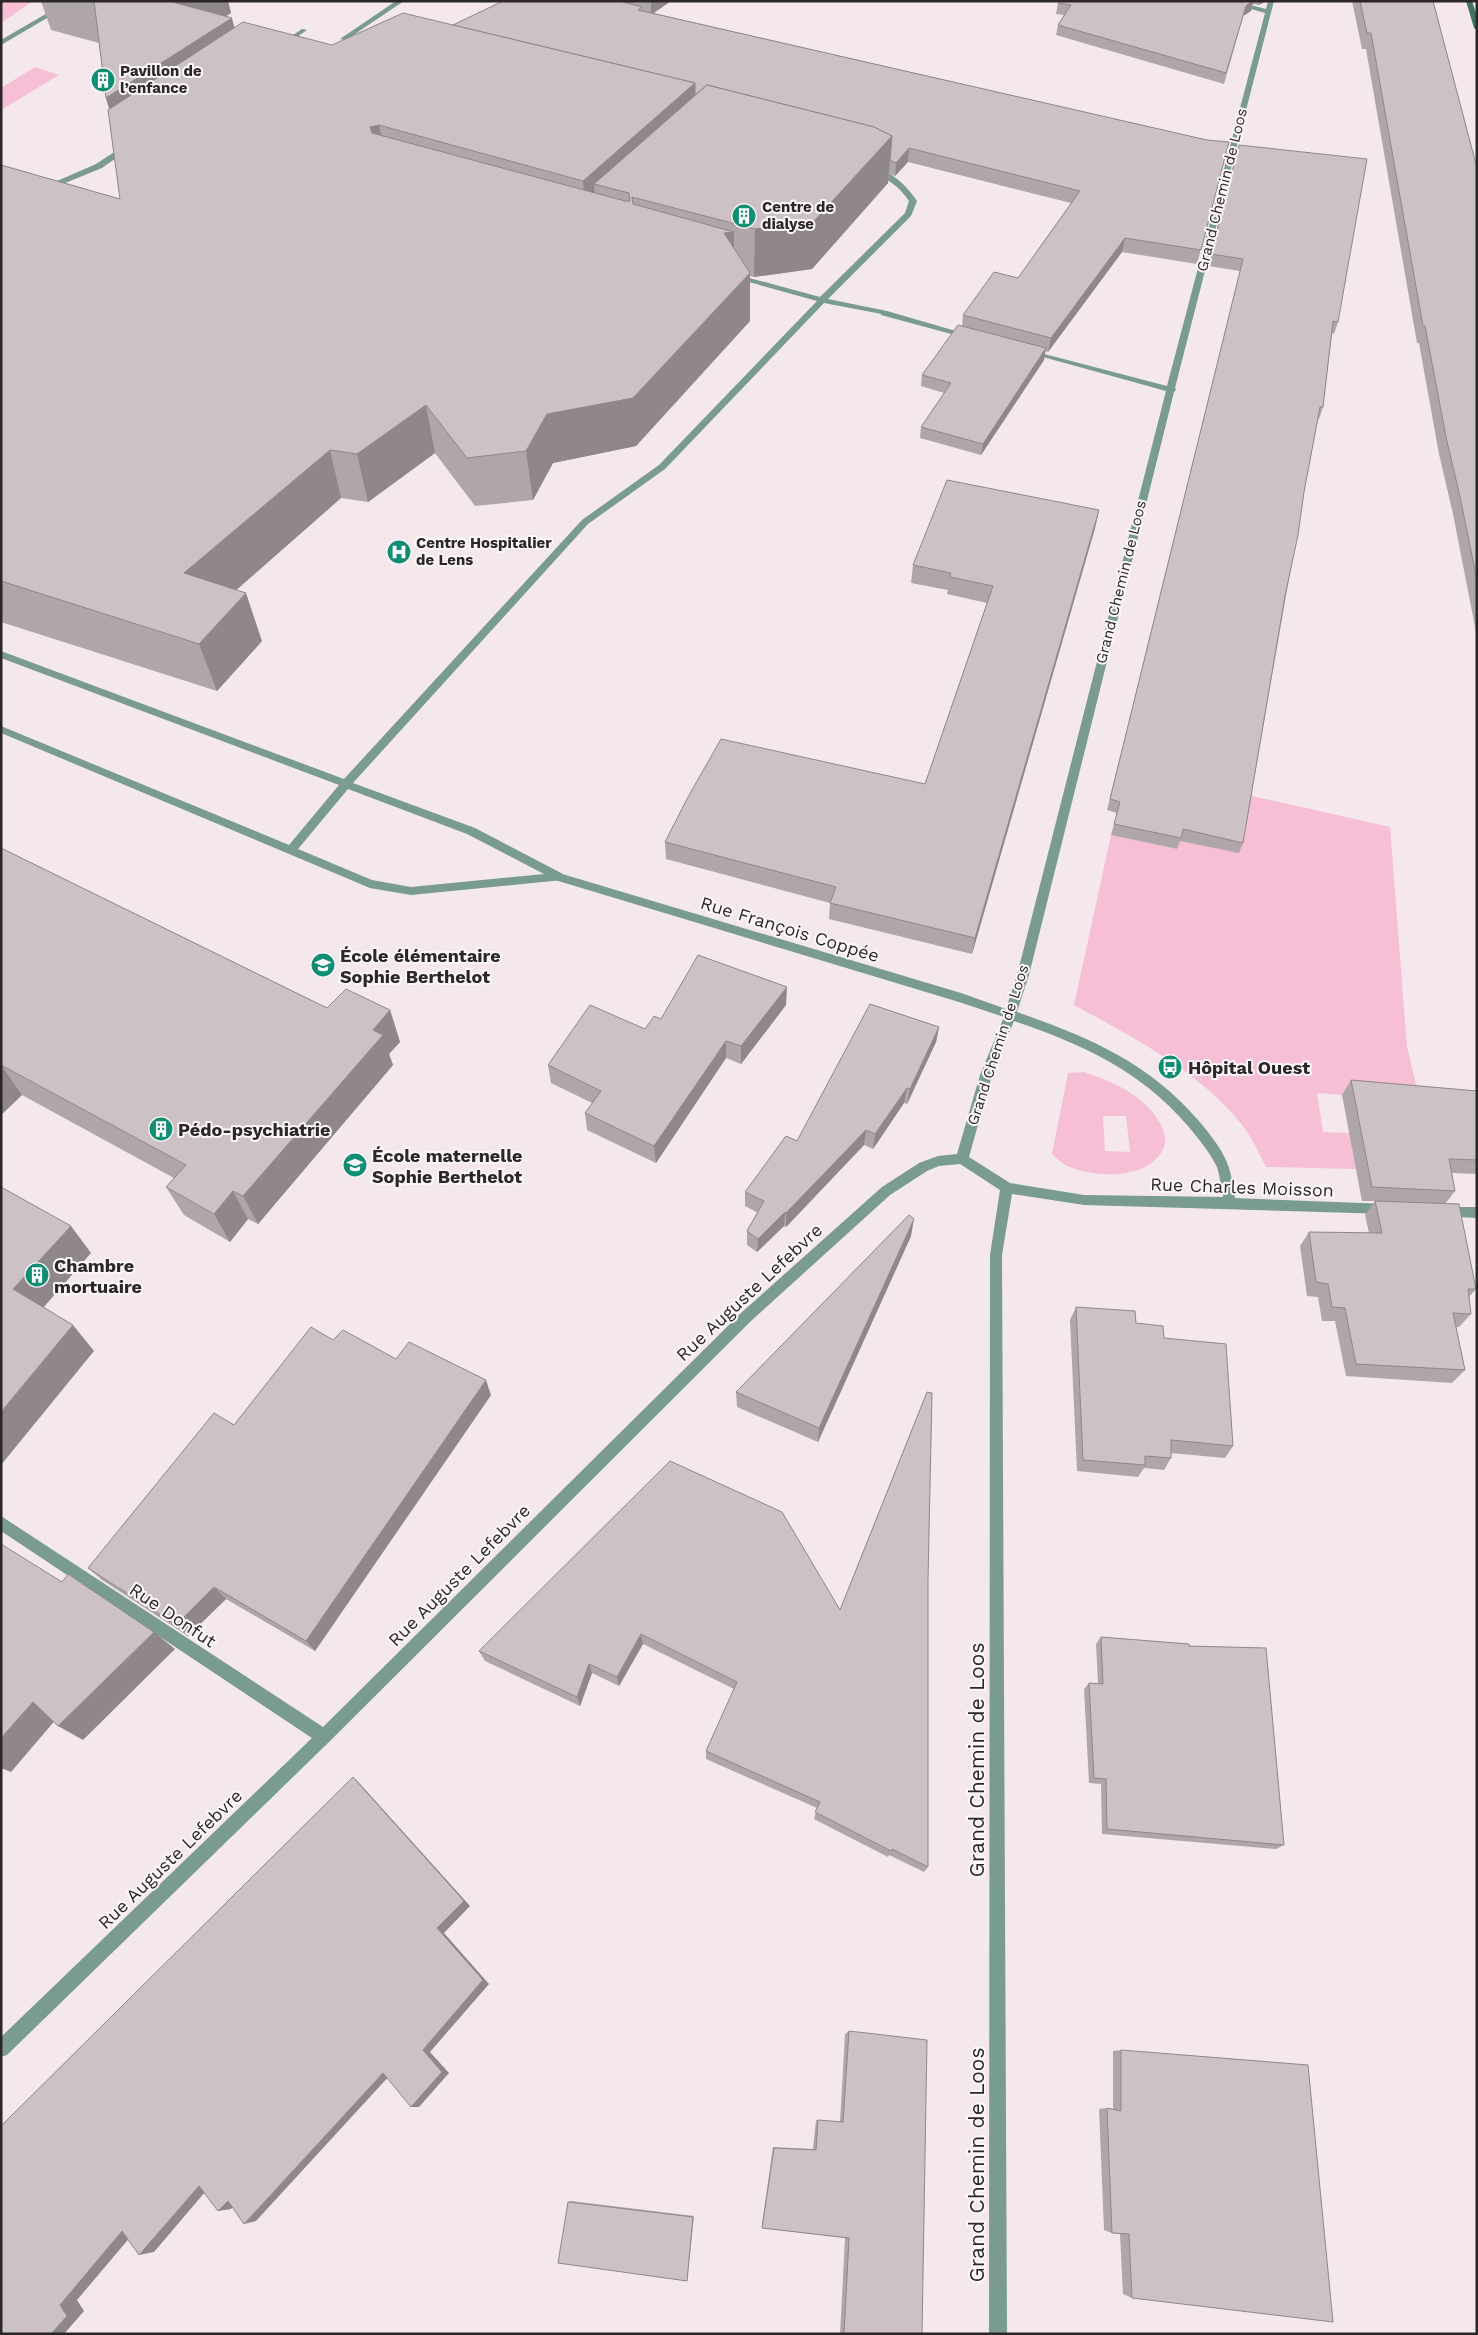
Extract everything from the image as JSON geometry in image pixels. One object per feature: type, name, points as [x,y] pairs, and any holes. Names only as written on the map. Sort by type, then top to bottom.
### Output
[{"type":"main road","points":[[1469,1],[1477,28]]},
{"type":"street","points":[[1,43],[73,1]]},
{"type":"street","points":[[371,46],[343,39],[401,1]]},
{"type":"street","points":[[1226,1],[1268,12]]},
{"type":"street","name":"Grand Chemin de Loos","points":[[962,1159],[986,1075],[1010,1016],[1023,975],[1115,606],[1172,390],[1228,147],[1271,1]]},
{"type":"street","points":[[272,52],[304,30]]},
{"type":"street","points":[[37,191],[99,166],[132,144]]},
{"type":"street","points":[[292,849],[347,783],[585,522],[662,467],[822,300],[908,214],[913,201],[904,186],[891,176],[866,169]]},
{"type":"street","points":[[726,273],[822,300],[884,313],[980,338]]},
{"type":"street","points":[[1018,349],[1172,390]]},
{"type":"street","points":[[1,654],[471,831],[559,877]]},
{"type":"street","points":[[1,729],[292,849],[370,884],[411,891],[559,877]]},
{"type":"street","name":"Rue François Coppée","points":[[559,877],[961,998],[1060,1032],[1112,1056],[1145,1077],[1179,1107],[1204,1136],[1223,1167],[1230,1203]]},
{"type":"street","points":[[962,1159],[1008,1188]]},
{"type":"street","name":"Rue Auguste Lefebvre","points":[[1,2048],[324,1737],[746,1317],[886,1191],[923,1167],[938,1161],[962,1159]]},
{"type":"street","name":"Grand Chemin de Loos","points":[[998,2334],[996,1256],[1008,1188]]},
{"type":"street","name":"Rue Charles Moisson","points":[[1008,1188],[1084,1200],[1230,1203],[1400,1210]]},
{"type":"street","points":[[1429,1211],[1477,1213]]},
{"type":"street","name":"Rue Donfut","points":[[1,1523],[324,1737]]},
{"type":"shaded area","points":[[1,1],[33,1],[1,23]]},
{"type":"shaded area","points":[[35,67],[59,75],[1,110],[1,88]]},
{"type":"shaded area","points":[[1248,795],[1390,827],[1407,1047],[1420,1101],[1317,1093],[1323,1132],[1350,1133],[1356,1169],[1266,1167],[1248,1133],[1212,1093],[1191,1076],[1145,1045],[1074,1005],[1111,835],[1177,849],[1179,839]]},
{"type":"shaded area","points":[[1084,1072],[1107,1080],[1128,1091],[1147,1106],[1161,1125],[1165,1136],[1165,1145],[1157,1158],[1147,1166],[1135,1171],[1121,1174],[1106,1174],[1092,1173],[1067,1166],[1052,1154],[1068,1073]],"holes":[[[1103,1116],[1126,1116],[1130,1152],[1105,1151]]]},
{"type":"building","points":[[94,1],[169,1],[232,18],[106,98]]},
{"type":"building","points":[[503,1],[619,1],[642,7],[638,10],[1207,140],[1229,142],[1201,250],[1125,238],[1051,338],[963,315],[994,272],[1018,278],[1080,191],[909,148],[896,163],[890,160],[892,136],[874,127],[707,85],[695,95],[695,83],[453,25]]},
{"type":"building","points":[[1060,1],[1252,1],[1246,6],[1226,73],[1058,25],[1071,5],[1058,3]]},
{"type":"building","points":[[1360,1],[1433,1],[1477,168],[1477,580],[1446,437],[1425,326],[1423,326],[1371,33],[1367,33]]},
{"type":"building","points":[[403,13],[695,83],[583,181],[379,125],[370,127],[372,133],[625,201],[630,201],[629,193],[594,184],[707,85],[874,127],[892,136],[814,221],[755,229],[632,197],[633,204],[734,232],[724,233],[750,273],[633,398],[547,414],[526,451],[467,458],[426,405],[357,454],[330,450],[184,573],[246,593],[199,644],[1,581],[1,165],[120,199],[108,110],[243,22],[332,45]]},
{"type":"building","points":[[1239,145],[1367,159],[1338,322],[1333,321],[1323,407],[1320,407],[1304,492],[1243,843],[1183,829],[1181,838],[1114,824],[1120,802],[1110,799],[1243,259],[1211,254]]},
{"type":"building","points":[[958,325],[1046,348],[983,444],[921,427],[951,383],[922,375]]},
{"type":"building","points":[[947,480],[1099,510],[975,938],[830,903],[836,887],[665,842],[721,739],[925,784],[993,586],[950,577],[951,573],[913,565]]},
{"type":"building","points":[[1,848],[327,1008],[346,989],[390,1010],[373,1030],[383,1035],[243,1196],[233,1191],[214,1214],[166,1187],[186,1165],[1,1065]]},
{"type":"building","points":[[698,955],[787,987],[741,1046],[726,1041],[654,1146],[585,1113],[601,1091],[548,1065],[590,1005],[645,1029],[654,1016],[661,1019]]},
{"type":"building","points":[[870,1004],[939,1027],[910,1089],[907,1088],[875,1134],[866,1130],[786,1213],[758,1239],[747,1231],[764,1201],[745,1192],[786,1136],[797,1141]]},
{"type":"building","points":[[1351,1080],[1477,1091],[1477,1160],[1449,1159],[1455,1191],[1372,1187]]},
{"type":"building","points":[[1,1187],[71,1226],[13,1289],[73,1325],[1,1412]]},
{"type":"building","points":[[1375,1201],[1459,1204],[1476,1289],[1468,1289],[1471,1314],[1453,1313],[1465,1370],[1356,1364],[1345,1308],[1332,1307],[1328,1284],[1316,1282],[1309,1232],[1382,1233]]},
{"type":"building","points":[[909,1215],[914,1219],[819,1428],[736,1392]]},
{"type":"building","points":[[1076,1307],[1135,1311],[1136,1323],[1163,1326],[1164,1338],[1226,1344],[1233,1446],[1171,1440],[1171,1458],[1145,1456],[1145,1465],[1083,1460]]},
{"type":"building","points":[[311,1327],[333,1340],[343,1330],[396,1359],[409,1342],[486,1380],[306,1641],[214,1587],[176,1625],[88,1568],[214,1413],[234,1425]]},
{"type":"building","points":[[927,1392],[932,1393],[928,1580],[928,1867],[892,1849],[891,1851],[815,1812],[820,1802],[706,1751],[737,1682],[641,1634],[617,1677],[589,1664],[577,1697],[479,1651],[670,1461],[782,1512],[840,1610]]},
{"type":"building","points":[[1,1544],[62,1582],[68,1574],[154,1632],[58,1726],[33,1702],[1,1738]]},
{"type":"building","points":[[1101,1637],[1189,1644],[1189,1646],[1266,1648],[1284,1845],[1107,1829],[1106,1779],[1094,1778],[1089,1683],[1103,1684]]},
{"type":"building","points":[[353,1777],[464,1901],[437,1928],[483,1980],[423,2050],[442,2072],[411,2107],[383,2073],[244,2224],[228,2201],[218,2211],[199,2186],[139,2255],[122,2231],[60,2305],[67,2316],[51,2334],[1,2334],[1,2126]]},
{"type":"building","points":[[849,2031],[927,2040],[922,2334],[844,2334],[849,2238],[762,2228],[774,2148],[816,2150],[818,2120],[843,2122]]},
{"type":"building","points":[[1121,2050],[1308,2065],[1333,2322],[1132,2298],[1129,2234],[1112,2233],[1107,2108],[1121,2111]]},
{"type":"building","points":[[568,2202],[693,2217],[687,2281],[558,2263]]},
{"type":"place","name":"Pavillon de l’enfance","points":[[103,80]]},
{"type":"place","name":"Centre de dialyse","points":[[744,216]]},
{"type":"place","name":"Centre Hospitalier de Lens","points":[[399,552]]},
{"type":"place","name":"École élémentaire Sophie Berthelot","points":[[323,965]]},
{"type":"place","name":"Hôpital Ouest","points":[[1170,1067]]},
{"type":"place","name":"Pédo-psychiatrie","points":[[161,1129]]},
{"type":"place","name":"École maternelle Sophie Berthelot","points":[[355,1165]]},
{"type":"place","name":"Chambre mortuaire","points":[[37,1275]]}]
